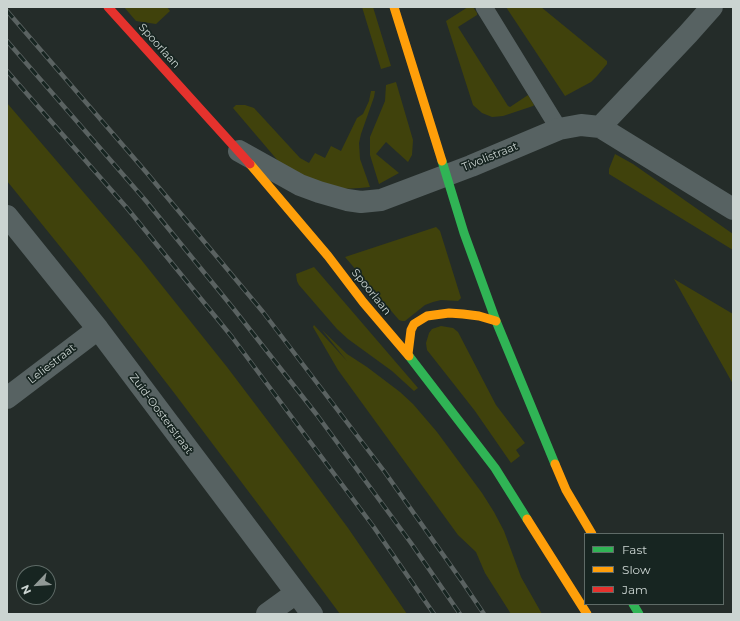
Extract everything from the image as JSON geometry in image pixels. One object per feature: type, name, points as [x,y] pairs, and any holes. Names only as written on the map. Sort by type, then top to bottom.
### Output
[{"type":"street","name":"Spoorlaan","points":[[108,7],[236,149],[328,256],[363,302],[408,354],[495,468],[588,614]]},
{"type":"street","points":[[394,7],[445,175],[496,321],[566,490],[591,533]]},
{"type":"street","points":[[600,127],[712,7]]},
{"type":"street","name":"Tivolistraat","points":[[236,149],[300,185],[347,200],[361,202],[381,200],[559,129],[582,125],[600,127],[733,209]]},
{"type":"street","name":"Zuid-Oosterstraat","points":[[7,216],[98,329],[312,614]]},
{"type":"street","points":[[408,354],[411,330],[414,324],[428,316],[449,313],[463,314],[479,316],[496,321]]},
{"type":"street","name":"Leliestraat","points":[[7,398],[98,329]]},
{"type":"street","points":[[267,614],[296,593]]},
{"type":"street","points":[[634,605],[639,614]]},
{"type":"lane","points":[[484,7],[559,129]]},
{"type":"shaded area","points":[[124,7],[167,7],[170,11],[156,24],[136,21]]},
{"type":"shaded area","points":[[362,7],[373,7],[391,66],[381,69]]},
{"type":"shaded area","points":[[468,7],[473,7],[477,15],[458,27],[508,106],[510,107],[528,95],[534,105],[533,106],[503,116],[492,117],[482,113],[473,105],[446,21]]},
{"type":"shaded area","points":[[506,7],[541,7],[607,61],[607,64],[591,82],[565,96]]},
{"type":"shaded area","points":[[396,82],[413,140],[412,155],[408,162],[386,142],[376,154],[399,173],[379,184],[370,155],[370,137],[385,101],[386,85]]},
{"type":"shaded area","points":[[371,91],[375,91],[374,97],[359,143],[360,159],[370,187],[341,189],[320,185],[279,162],[233,108],[236,105],[245,105],[254,108],[300,158],[309,163],[315,153],[325,158],[331,146],[341,151],[357,118],[363,114],[369,101]]},
{"type":"shaded area","points":[[7,103],[139,257],[227,367],[348,528],[407,614],[340,614],[175,394],[83,275],[7,181]]},
{"type":"shaded area","points":[[615,154],[633,164],[733,234],[733,250],[609,174],[609,169]]},
{"type":"shaded area","points":[[436,227],[440,231],[461,298],[458,301],[441,300],[433,302],[425,305],[405,321],[399,320],[345,257]]},
{"type":"shaded area","points":[[314,267],[418,388],[414,391],[392,371],[348,339],[337,329],[299,285],[296,274]]},
{"type":"shaded area","points":[[674,279],[733,314],[733,384]]},
{"type":"shaded area","points":[[314,325],[347,361],[322,330],[347,354],[400,392],[413,404],[437,432],[482,493],[494,512],[504,531],[521,577],[542,614],[511,614],[485,573],[476,552],[458,535],[338,370],[313,327]]},
{"type":"shaded area","points":[[441,326],[453,328],[458,332],[496,405],[525,443],[516,450],[520,456],[511,463],[475,411],[427,350],[426,343],[429,333],[432,329]]},
{"type":"railway","points":[[7,11],[146,172],[263,312],[384,471],[484,614]]},
{"type":"railway","points":[[7,41],[146,201],[233,308],[317,415],[411,543],[460,614]]},
{"type":"railway","points":[[7,71],[127,208],[232,337],[373,526],[434,614]]},
{"type":"traffic: fast","points":[[442,161],[464,233],[496,321],[555,464]]},
{"type":"traffic: fast","points":[[409,356],[495,468],[527,519]]},
{"type":"traffic: fast","points":[[634,605],[639,614]]},
{"type":"traffic: slow","points":[[394,7],[442,161]]},
{"type":"traffic: slow","points":[[250,164],[328,256],[363,302],[409,356]]},
{"type":"traffic: slow","points":[[408,354],[411,330],[414,324],[427,316],[449,313],[463,314],[479,316],[496,321]]},
{"type":"traffic: slow","points":[[555,464],[566,490],[591,533]]},
{"type":"traffic: slow","points":[[527,519],[587,614]]},
{"type":"traffic: jam","points":[[108,7],[250,164]]}]
